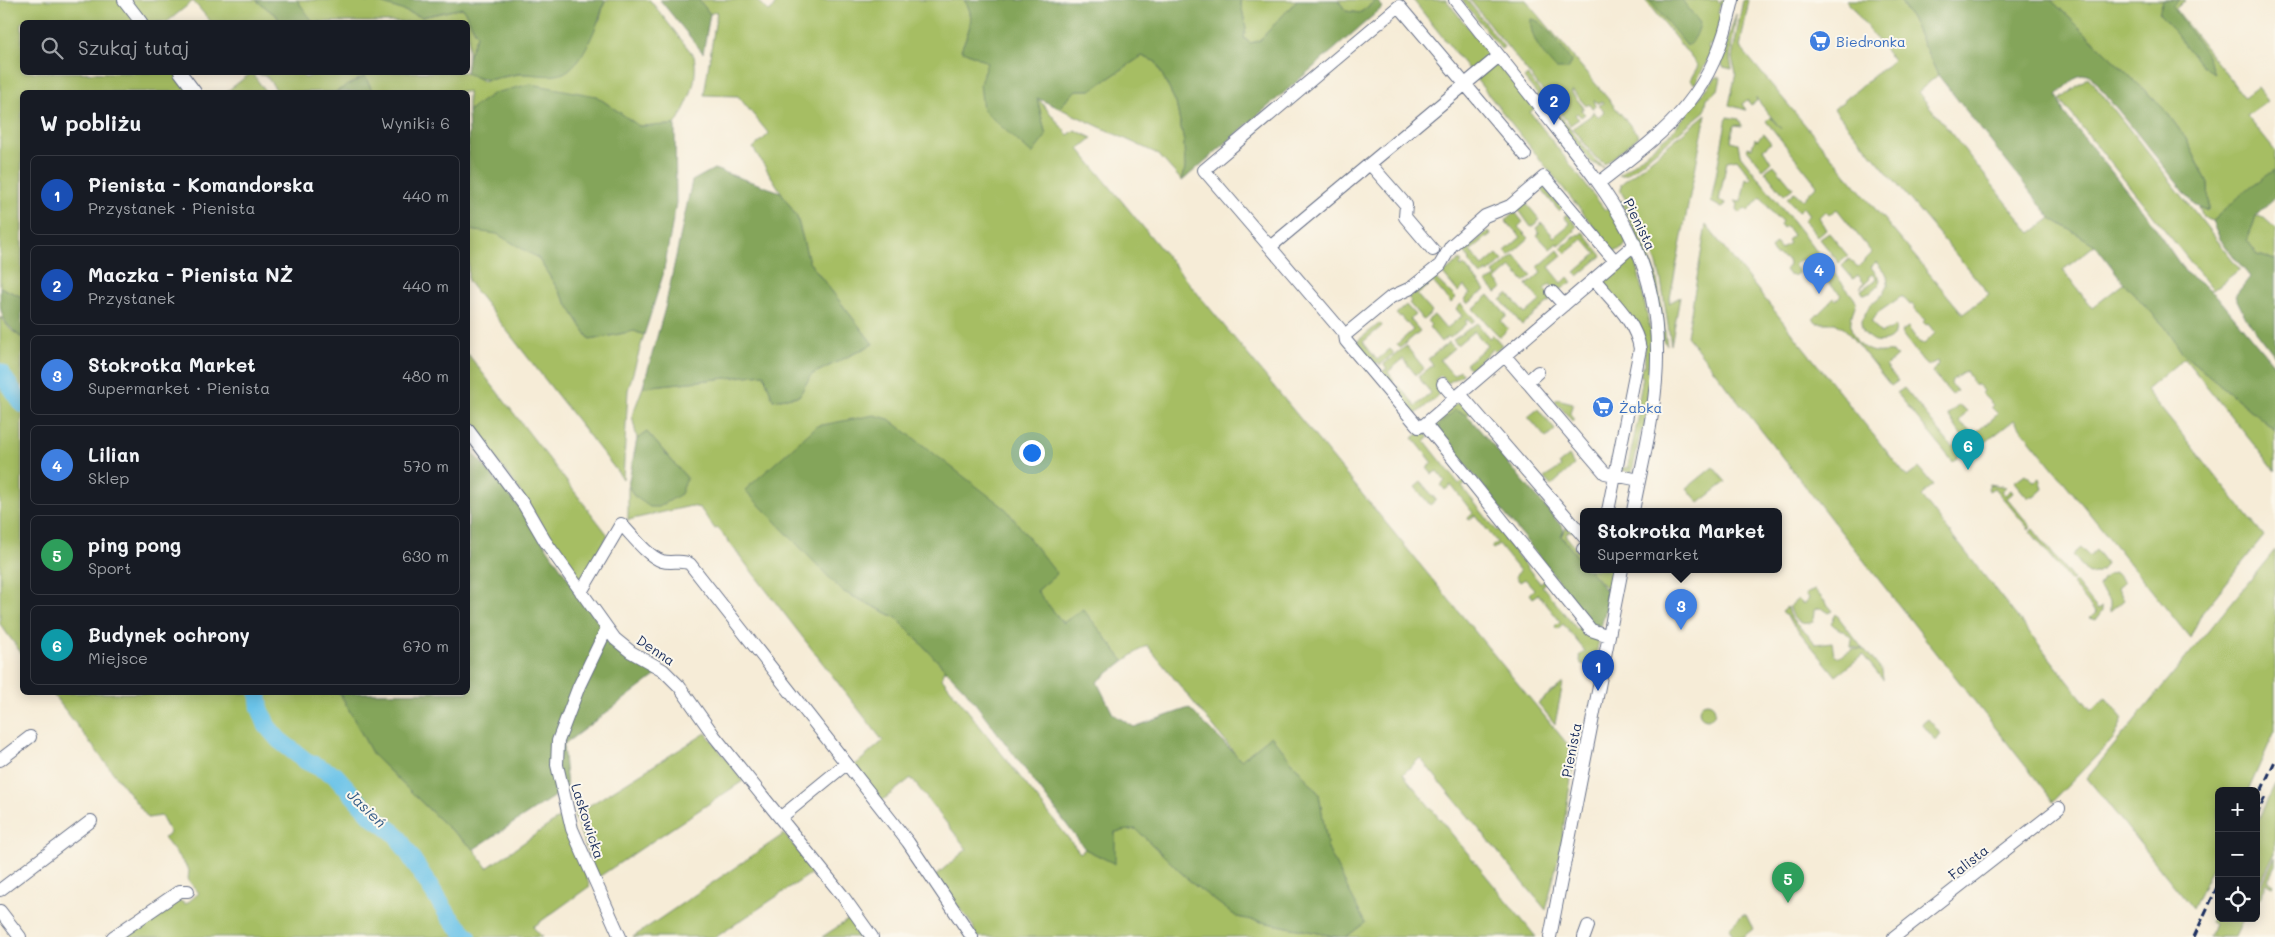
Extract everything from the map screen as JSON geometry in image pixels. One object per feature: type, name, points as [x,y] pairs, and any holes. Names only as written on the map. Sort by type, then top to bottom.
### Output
[{"type":"street","points":[[124,0],[139,20]]},
{"type":"street","name":"Pienista","points":[[1454,0],[1600,182],[1635,244],[1652,299],[1657,350],[1655,399],[1634,508]]},
{"type":"street","points":[[1600,182],[1663,132],[1686,108],[1702,86],[1719,53],[1733,0]]},
{"type":"street","points":[[1340,329],[1204,170],[1400,6],[1525,155]]},
{"type":"street","points":[[1270,247],[1499,56]]},
{"type":"street","points":[[182,75],[194,90]]},
{"type":"street","points":[[1370,164],[1406,205],[1405,217],[1433,250]]},
{"type":"street","points":[[1615,261],[1544,177],[1510,206],[1486,216],[1452,246],[1440,264],[1411,288],[1391,297],[1345,335],[1346,342],[1419,427],[1425,424],[1635,244]]},
{"type":"street","points":[[1594,279],[1630,323],[1636,334],[1640,349],[1609,508]]},
{"type":"street","points":[[1552,292],[1564,306]]},
{"type":"street","points":[[1505,356],[1605,473],[1639,480]]},
{"type":"street","points":[[1527,382],[1538,372]]},
{"type":"street","points":[[1443,384],[1458,396],[1580,533]]},
{"type":"street","points":[[1425,424],[1591,630],[1609,636]]},
{"type":"street","name":"Denna","points":[[470,433],[524,505],[545,541],[615,639],[631,652],[663,670],[679,686],[715,737],[842,895],[872,937]]},
{"type":"street","points":[[581,592],[621,524],[655,557],[662,561],[680,561],[690,564],[922,862],[972,937]]},
{"type":"street","name":"Pienista","points":[[1550,937],[1621,573]]},
{"type":"street","name":"Laskowicka","points":[[607,628],[579,686],[558,741],[557,765],[572,829],[620,937]]},
{"type":"street","points":[[0,760],[30,738]]},
{"type":"street","points":[[780,818],[846,764]]},
{"type":"street","name":"Falista","points":[[1894,937],[2059,808]]},
{"type":"street","points":[[0,890],[91,822]]},
{"type":"street","points":[[113,937],[180,891],[188,891]]},
{"type":"street","points":[[0,911],[20,937]]},
{"type":"green space","points":[[0,0],[120,0],[136,20],[20,20],[20,75],[180,75],[192,90],[20,90],[20,296],[0,287]]},
{"type":"green space","points":[[129,0],[256,0],[278,17],[277,20],[209,20],[193,1],[169,20],[144,20]]},
{"type":"green space","points":[[256,0],[297,0],[312,20],[277,20],[278,17]]},
{"type":"green space","points":[[297,0],[346,0],[381,3],[422,17],[463,8],[469,20],[312,20]]},
{"type":"green space","points":[[346,0],[605,0],[589,42],[583,53],[569,70],[556,75],[518,74],[492,79],[481,79],[470,75],[470,52],[477,35],[463,8],[422,17],[381,3]]},
{"type":"green space","points":[[605,0],[650,0],[694,56],[695,65],[694,83],[691,92],[675,125],[639,126],[596,96],[494,93],[470,110],[470,90],[372,90],[365,76],[339,90],[276,90],[266,76],[261,75],[302,75],[305,78],[314,75],[470,74],[483,81],[519,74],[560,74],[600,19]]},
{"type":"green space","points":[[660,0],[699,0],[710,14],[703,53]]},
{"type":"green space","points":[[699,0],[756,0],[770,12],[778,0],[964,0],[968,6],[971,18],[961,50],[987,62],[980,84],[1046,136],[1037,97],[1068,135],[1075,130],[1092,138],[1079,149],[1569,746],[1576,746],[1560,850],[1546,910],[1420,758],[1403,774],[1536,937],[1346,937],[1364,923],[1328,849],[1319,794],[1271,736],[1241,761],[1147,645],[1124,661],[1083,610],[1063,623],[1037,591],[1056,574],[842,591],[897,618],[945,669],[942,678],[1080,853],[1085,849],[1114,863],[1115,832],[1136,829],[1193,884],[1237,917],[1338,937],[976,937],[973,926],[935,876],[967,849],[911,778],[879,803],[853,767],[883,741],[718,528],[715,529],[700,508],[691,506],[628,520],[628,485],[634,496],[687,478],[647,432],[637,439],[632,416],[643,387],[764,374],[773,400],[799,396],[811,375],[873,344],[809,262],[797,217],[753,148],[769,134],[738,96],[704,95],[717,11],[710,14]]},
{"type":"green space","points":[[964,0],[1240,0],[1246,28],[1244,38],[1250,43],[1259,41],[1297,0],[1338,0],[1346,11],[1360,13],[1376,0],[1383,7],[1182,181],[1185,168],[1184,142],[1176,103],[1156,62],[1142,56],[1091,90],[1076,90],[1059,108],[1037,98],[1046,136],[1032,154],[983,110],[980,84],[987,62],[961,50],[971,19],[968,6]]},
{"type":"green space","points":[[1240,0],[1297,0],[1259,41],[1250,43],[1244,38],[1246,28]]},
{"type":"green space","points":[[1338,0],[1376,0],[1360,13],[1346,11]]},
{"type":"green space","points":[[1413,0],[1446,0],[1534,109],[1530,112],[1605,210],[1610,207],[1627,242],[1623,248],[1614,252]]},
{"type":"green space","points":[[1462,0],[1467,0],[1504,47],[1501,49]]},
{"type":"green space","points":[[1470,0],[1526,0],[1639,136],[1605,164],[1595,157],[1573,128],[1593,114],[1593,111],[1599,117],[1604,111],[1599,106],[1603,103],[1602,101],[1598,104],[1594,100],[1596,106],[1592,109],[1589,104],[1586,106],[1573,91],[1571,92],[1584,108],[1581,110],[1585,114],[1581,117],[1577,113],[1575,115],[1579,119],[1570,125]]},
{"type":"green space","points":[[1645,0],[1717,0],[1720,3],[1721,0],[1727,0],[1726,6],[1720,5],[1718,13],[1723,18],[1714,47],[1710,44],[1708,48],[1712,52],[1695,84],[1690,80],[1698,66]]},
{"type":"green space","points":[[1649,0],[1682,0],[1700,23],[1696,36],[1690,44],[1687,46]]},
{"type":"green space","points":[[1743,0],[1749,0],[1740,47],[1963,314],[1989,294],[1834,109],[1893,60],[1846,0],[1900,0],[1912,20],[1938,75],[1918,92],[2031,233],[2051,218],[2095,245],[2063,270],[2092,308],[2124,283],[2166,328],[2183,354],[2275,430],[2275,471],[2184,358],[2146,390],[2264,536],[2202,613],[2190,638],[2014,420],[1982,445],[1978,440],[1969,443],[1963,438],[1948,415],[1959,405],[1967,411],[1959,421],[1974,434],[1998,414],[1991,407],[1993,405],[1981,393],[1983,391],[1977,384],[1975,386],[1966,371],[1952,380],[1951,384],[1957,391],[1952,395],[1932,372],[1939,363],[1937,361],[1927,366],[1901,332],[1908,327],[1920,344],[1924,344],[1935,333],[1928,324],[1926,325],[1923,322],[1925,320],[1913,309],[1915,308],[1912,304],[1910,305],[1902,296],[1876,314],[1871,321],[1881,334],[1895,326],[1894,334],[1890,339],[1878,341],[1866,335],[1862,329],[1861,321],[1870,305],[1883,294],[1888,285],[1887,275],[1876,262],[1871,267],[1880,279],[1879,285],[1870,293],[1863,294],[1861,290],[1877,279],[1873,274],[1868,277],[1870,279],[1860,288],[1864,283],[1858,275],[1853,279],[1842,266],[1849,259],[1858,267],[1872,253],[1837,209],[1829,215],[1825,211],[1819,217],[1826,230],[1818,237],[1804,220],[1809,215],[1803,207],[1798,212],[1787,198],[1794,192],[1803,200],[1817,185],[1766,121],[1770,117],[1781,129],[1756,98],[1757,101],[1751,105],[1747,100],[1742,104],[1746,110],[1729,105],[1736,73],[1732,58]]},
{"type":"green space","points":[[1900,0],[2051,0],[2165,110],[2185,137],[2208,183],[2209,210],[2194,204],[2089,74],[2078,76],[2057,95],[2064,113],[2145,213],[2186,273],[2216,295],[2275,366],[2275,430],[2183,354],[2166,328],[2124,283],[2095,245],[2051,218],[1938,75],[1912,20]]},
{"type":"green space","points":[[2051,0],[2186,0],[2175,9],[2245,98],[2258,88],[2268,101],[2247,116],[2275,151],[2275,170],[2212,221],[2203,217],[2199,206],[2209,210],[2208,183],[2185,137],[2165,110]]},
{"type":"green space","points":[[2163,0],[2179,0],[2172,7],[2206,53],[2214,73],[2201,65],[2159,13]]},
{"type":"green space","points":[[1736,14],[1730,58],[1732,69],[1723,67],[1721,63]]},
{"type":"green space","points":[[1531,19],[1542,24],[1553,36],[1571,61],[1569,69],[1556,69],[1547,58],[1538,46],[1532,33]]},
{"type":"green space","points":[[470,22],[477,35],[470,52]]},
{"type":"green space","points":[[1142,56],[1156,62],[1176,103],[1184,142],[1185,168],[1182,181],[1158,154],[1059,108],[1076,90],[1091,90]]},
{"type":"green space","points":[[248,75],[253,75],[265,90],[229,90]]},
{"type":"green space","points":[[1527,75],[1594,159],[1604,168],[1591,162],[1524,78]]},
{"type":"green space","points":[[365,76],[372,90],[339,90]]},
{"type":"green space","points":[[1716,77],[1721,78],[1718,90],[1707,98],[1705,111],[1626,175],[1619,175],[1672,132]]},
{"type":"green space","points":[[2088,77],[2240,269],[2213,290],[2060,100]]},
{"type":"green space","points":[[531,84],[596,96],[639,126],[675,125],[676,203],[663,275],[644,335],[634,331],[590,340],[538,258],[497,234],[470,230],[470,110],[494,93]]},
{"type":"green space","points":[[1706,114],[1669,303],[1680,297],[1671,345],[1661,280],[1656,261],[1634,213],[1621,192],[1621,184]]},
{"type":"green space","points":[[1727,117],[1739,119],[1742,126],[1734,125],[1731,141],[1738,143],[1740,155],[1854,298],[1856,302],[1851,326],[1854,337],[1865,349],[1878,352],[1892,352],[1897,356],[1886,366],[1898,381],[1891,386],[1845,329],[1835,323],[1818,323],[1813,319],[1834,298],[1836,300],[1841,295],[1823,278],[1826,276],[1821,269],[1818,271],[1815,268],[1817,265],[1810,256],[1803,262],[1801,259],[1794,265],[1799,272],[1794,276],[1789,275],[1785,270],[1789,265],[1788,260],[1774,254],[1771,249],[1776,243],[1781,249],[1789,243],[1787,240],[1793,235],[1786,226],[1783,228],[1780,224],[1782,222],[1778,217],[1776,218],[1761,197],[1748,211],[1745,208],[1740,213],[1737,209],[1738,204],[1734,201],[1741,202],[1746,178],[1749,180],[1752,178],[1737,159],[1727,161],[1719,201],[1726,203],[1725,206],[1722,208],[1711,202]]},
{"type":"green space","points":[[1764,134],[1771,143],[1763,149],[1771,162],[1763,169],[1747,147],[1752,148],[1755,138],[1757,140]]},
{"type":"green space","points":[[1774,165],[1793,188],[1784,195],[1765,171]]},
{"type":"green space","points":[[714,169],[781,192],[797,217],[809,262],[873,344],[811,375],[799,396],[773,400],[764,374],[643,387],[665,308],[692,181]]},
{"type":"green space","points":[[2275,170],[2275,197],[2256,217],[2247,240],[2258,255],[2275,260],[2275,356],[2246,318],[2235,296],[2250,277],[2220,239],[2212,221],[2250,187]]},
{"type":"green space","points":[[1542,185],[1562,208],[1559,211],[1541,189],[1525,202],[1540,220],[1531,227],[1516,206]]},
{"type":"green space","points":[[1620,201],[1624,201],[1628,207],[1656,273],[1667,345],[1663,341],[1653,286],[1643,252]]},
{"type":"green space","points":[[1515,212],[1523,222],[1518,227],[1529,238],[1509,256],[1505,251],[1521,237],[1505,221]]},
{"type":"green space","points":[[1567,214],[1577,226],[1574,229],[1575,231],[1559,245],[1557,243],[1550,249],[1537,235],[1539,233],[1536,228],[1542,223],[1554,237],[1570,224],[1564,217]]},
{"type":"green space","points":[[2256,217],[2264,218],[2275,228],[2275,260],[2258,255],[2247,240]]},
{"type":"green space","points":[[1706,225],[1907,477],[1919,468],[1933,485],[1921,496],[2091,710],[2106,698],[2123,719],[2114,738],[2053,801],[1687,336]]},
{"type":"green space","points":[[470,230],[497,233],[538,258],[590,340],[634,331],[644,335],[628,390],[623,479],[470,284]]},
{"type":"green space","points":[[1488,231],[1491,234],[1470,251],[1483,266],[1497,254],[1503,261],[1481,276],[1469,262],[1470,260],[1464,251]]},
{"type":"green space","points":[[1583,232],[1602,256],[1578,276],[1575,272],[1596,254],[1583,239],[1566,253],[1561,248]]},
{"type":"green space","points":[[1829,233],[1848,256],[1839,263],[1820,239]]},
{"type":"green space","points":[[1558,250],[1562,256],[1549,267],[1562,283],[1568,277],[1572,282],[1557,292],[1550,284],[1544,289],[1552,299],[1522,325],[1501,300],[1508,294],[1525,314],[1540,301],[1527,285],[1542,272],[1538,267]]},
{"type":"green space","points":[[1515,255],[1532,276],[1525,282],[1511,267],[1496,280],[1503,288],[1496,293],[1486,282],[1496,277],[1493,273]]},
{"type":"green space","points":[[1628,256],[1633,257],[1637,266],[1651,333],[1652,376],[1644,430],[1641,430],[1632,473],[1622,470],[1621,467],[1630,468],[1628,465],[1640,410],[1637,409],[1643,377],[1640,375],[1642,366],[1645,366],[1644,345],[1603,280]]},
{"type":"green space","points":[[1460,260],[1462,263],[1461,267],[1464,265],[1485,290],[1468,304],[1464,299],[1470,294],[1464,286],[1458,292],[1443,274]]},
{"type":"green space","points":[[1434,277],[1456,298],[1451,303],[1433,282],[1417,295],[1432,312],[1423,320],[1409,303],[1411,301],[1408,298]]},
{"type":"green space","points":[[0,287],[20,296],[20,336],[5,322],[0,305]]},
{"type":"green space","points":[[1489,295],[1507,316],[1501,321],[1508,329],[1500,337],[1473,309]]},
{"type":"green space","points":[[1461,304],[1475,320],[1472,323],[1468,319],[1465,321],[1467,323],[1450,338],[1448,336],[1441,342],[1429,327],[1431,325],[1427,321],[1434,315],[1446,329],[1462,316],[1456,309]]},
{"type":"green space","points":[[1406,305],[1415,315],[1410,319],[1420,331],[1400,348],[1397,344],[1413,330],[1401,316],[1399,317],[1396,314]]},
{"type":"green space","points":[[0,317],[11,330],[20,337],[20,651],[0,624]]},
{"type":"green space","points":[[1380,323],[1382,326],[1363,342],[1377,360],[1390,349],[1394,353],[1380,365],[1378,363],[1374,366],[1355,343]]},
{"type":"green space","points":[[1477,323],[1489,338],[1493,335],[1502,345],[1495,351],[1493,349],[1470,369],[1466,364],[1487,346],[1474,331],[1457,345],[1453,340]]},
{"type":"green space","points":[[1449,342],[1454,348],[1440,360],[1453,375],[1460,370],[1463,374],[1448,383],[1441,375],[1435,380],[1441,389],[1437,393],[1439,395],[1415,415],[1394,390],[1399,386],[1416,406],[1431,393],[1418,377],[1433,365],[1428,359]]},
{"type":"green space","points":[[1406,346],[1424,368],[1416,375],[1403,359],[1388,372],[1394,380],[1389,384],[1380,372],[1387,369],[1384,364]]},
{"type":"green space","points":[[470,357],[608,535],[583,581],[578,580],[515,484],[470,426]]},
{"type":"green space","points":[[1904,388],[1952,447],[1957,443],[1960,454],[1953,462],[1897,393]]},
{"type":"green space","points":[[1557,399],[1573,403],[1570,413],[1575,420],[1573,422],[1555,401]]},
{"type":"green space","points":[[1458,402],[1471,412],[1467,415],[1462,413],[1438,430],[1432,423]]},
{"type":"green space","points":[[1538,409],[1555,430],[1546,438],[1528,417]]},
{"type":"green space","points":[[1455,410],[1467,415],[1564,529],[1561,536],[1580,560],[1580,573],[1591,573],[1604,589],[1607,601],[1601,627],[1594,626],[1438,430],[1439,425]]},
{"type":"green space","points":[[874,415],[889,419],[1006,509],[1057,574],[1037,591],[1063,623],[1083,609],[1124,661],[1097,682],[1113,714],[1134,727],[1189,708],[1241,760],[1271,736],[1319,794],[1328,849],[1365,923],[1346,937],[1338,937],[1237,917],[1193,884],[1136,829],[1115,832],[1115,864],[1085,849],[966,691],[897,618],[842,591],[745,490],[817,426]]},
{"type":"green space","points":[[1422,431],[1429,437],[1425,441],[1459,484],[1465,480],[1467,483],[1462,487],[1497,531],[1502,527],[1509,535],[1504,539],[1540,583],[1545,579],[1547,581],[1542,586],[1577,629],[1582,625],[1591,636],[1599,641],[1593,666],[1581,664],[1579,656],[1585,651],[1563,624],[1557,629],[1555,626],[1560,621],[1538,594],[1532,598],[1529,594],[1534,589],[1525,579],[1520,582],[1515,576],[1520,571],[1499,545],[1493,549],[1491,547],[1497,542],[1475,515],[1469,520],[1468,518],[1473,513],[1451,485],[1445,490],[1441,485],[1445,481],[1437,471],[1432,474],[1427,468],[1433,463],[1413,438]]},
{"type":"green space","points":[[647,432],[687,478],[681,494],[659,507],[650,507],[634,496],[628,485],[637,439]]},
{"type":"green space","points":[[470,449],[519,507],[612,642],[659,673],[563,745],[567,788],[474,849],[446,826],[373,755],[341,695],[470,695]]},
{"type":"green space","points":[[1569,456],[1574,465],[1551,486],[1544,478],[1561,467],[1559,464]]},
{"type":"green space","points":[[1713,467],[1726,482],[1699,503],[1687,488]]},
{"type":"green space","points":[[2025,474],[2035,482],[2040,478],[2043,489],[2034,497],[2027,497],[2014,482]]},
{"type":"green space","points":[[1421,482],[1436,500],[1430,505],[1415,487]]},
{"type":"green space","points":[[1990,484],[2006,487],[2001,491],[2005,495],[2011,490],[2013,493],[2007,498],[2031,527],[2029,529],[1994,488],[1989,491]]},
{"type":"green space","points":[[1567,526],[1573,531],[1568,531],[1566,536],[1580,553],[1580,560],[1561,536]]},
{"type":"green space","points":[[2033,529],[2073,579],[2070,581],[2030,531]]},
{"type":"green space","points":[[2081,548],[2089,556],[2096,550],[2106,563],[2101,570],[2088,574],[2073,555]]},
{"type":"green space","points":[[2275,550],[2275,731],[2250,787],[2215,787],[2215,862],[2193,909],[2087,778]]},
{"type":"green space","points":[[1592,573],[1615,573],[1607,598],[1605,587]]},
{"type":"green space","points":[[2116,573],[2124,583],[2118,588],[2124,600],[2110,612],[2110,602],[2099,587],[2105,577]]},
{"type":"green space","points":[[2075,581],[2098,610],[2102,607],[2102,611],[2096,620],[2090,618],[2096,613],[2072,584]]},
{"type":"green space","points":[[1815,590],[1833,611],[1829,613],[1822,608],[1818,608],[1814,610],[1813,622],[1800,623],[1794,618],[1789,607],[1798,599],[1803,604],[1809,599],[1805,594]]},
{"type":"green space","points":[[1787,607],[1791,618],[1815,644],[1832,642],[1834,654],[1839,657],[1853,649],[1865,650],[1882,671],[1883,680],[1863,655],[1836,676],[1782,611]]},
{"type":"green space","points":[[1836,614],[1863,649],[1851,647],[1852,639],[1850,636],[1831,623]]},
{"type":"green space","points":[[1563,683],[1555,724],[1538,703]]},
{"type":"green space","points":[[54,695],[341,695],[373,755],[446,826],[474,849],[487,868],[562,816],[590,886],[533,927],[542,937],[123,937],[178,900],[186,904],[199,893],[188,880],[189,870],[164,838],[170,833],[161,816],[148,818]]},
{"type":"green space","points":[[1704,703],[1710,703],[1715,708],[1713,717],[1704,719],[1699,714],[1699,708]]},
{"type":"green space","points":[[1928,719],[1941,734],[1936,741],[1922,724]]},
{"type":"green space","points":[[706,733],[743,781],[597,878],[574,815]]},
{"type":"green space","points":[[2275,784],[2275,853],[2260,884],[2260,832],[2260,816]]},
{"type":"green space","points":[[784,834],[815,871],[716,937],[633,937]]},
{"type":"green space","points":[[2275,857],[2275,866],[2268,880],[2274,884],[2273,886],[2267,883],[2260,898],[2260,889]]},
{"type":"green space","points":[[2215,912],[2215,922],[2242,922],[2235,937],[2209,937],[2214,924],[2210,922]]},
{"type":"green space","points":[[1742,915],[1746,915],[1753,929],[1743,937],[1734,937],[1729,928]]},
{"type":"green space","points":[[851,918],[866,937],[822,937]]},
{"type":"waterway","name":"Jasień","points":[[0,372],[20,401]]},
{"type":"waterway","name":"Jasień","points":[[258,695],[260,708],[267,726],[279,740],[306,761],[335,775],[372,816],[396,834],[450,918],[468,937]]},
{"type":"railway","points":[[2260,793],[2275,761]]},
{"type":"railway","points":[[2260,808],[2266,795]]},
{"type":"railway","points":[[2194,937],[2215,892]]},
{"type":"place","name":"Biedronka","points":[[1820,41]]},
{"type":"place","name":"Maczka - Pienista NŻ","points":[[1554,125]]},
{"type":"place","name":"Lilian","points":[[1819,294]]},
{"type":"place","name":"Żabka","points":[[1603,407]]},
{"type":"place","name":"Budynek ochrony","points":[[1968,470]]},
{"type":"place","name":"Stokrotka Market","points":[[1681,630]]},
{"type":"place","name":"Pienista - Komandorska","points":[[1598,691]]},
{"type":"place","name":"ping pong","points":[[1788,903]]}]
